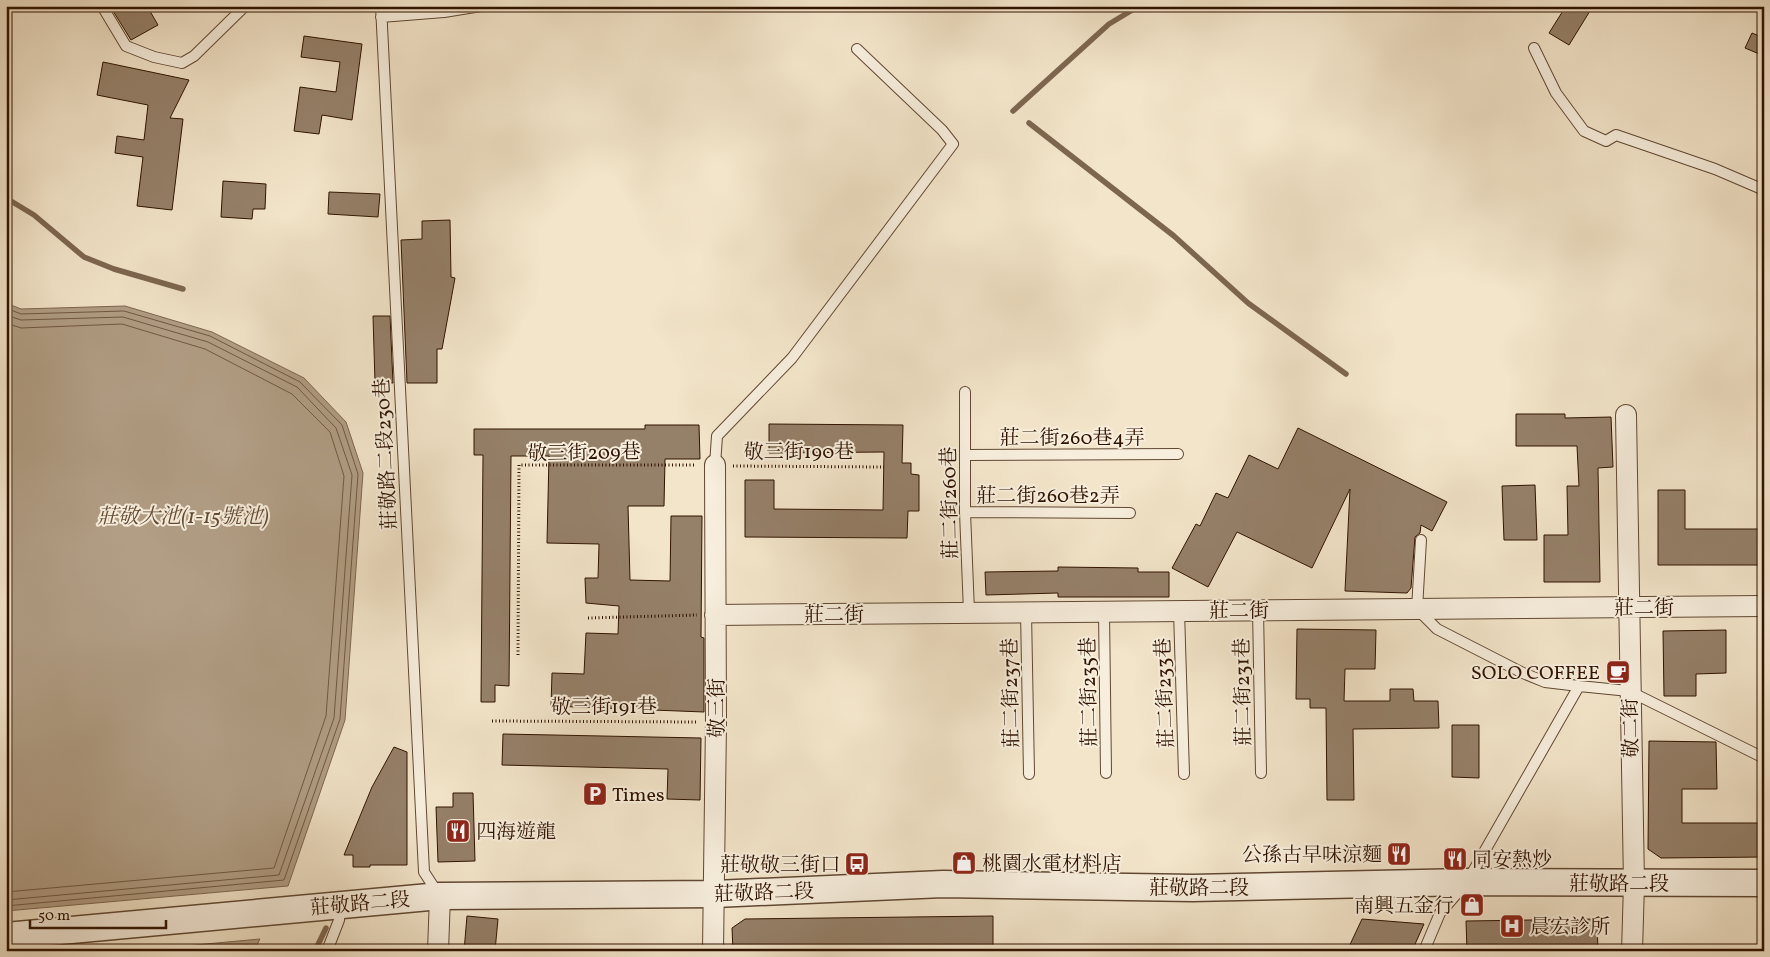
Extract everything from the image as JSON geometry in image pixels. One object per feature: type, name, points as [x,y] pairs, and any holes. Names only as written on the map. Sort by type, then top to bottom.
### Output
[{"type":"street","name":"敬二街","points":[[1626,415],[1630,607],[1629,691],[1634,884],[1632,951]]},
{"type":"street","name":"敬三街","points":[[713,951],[716,722],[715,466]]},
{"type":"street","name":"莊二街","points":[[715,614],[1764,606]]},
{"type":"street","name":"莊敬路二段","points":[[6,936],[440,896],[715,894],[943,884],[1193,888],[1467,882],[1764,883]]},
{"type":"street","points":[[438,951],[440,896]]},
{"type":"lane","points":[[102,6],[126,46],[154,57],[182,63],[194,56],[245,6]]},
{"type":"lane","name":"莊敬路二段230巷","points":[[380,6],[424,872],[440,896]]},
{"type":"lane","points":[[381,17],[444,12],[481,6]]},
{"type":"lane","points":[[1534,48],[1556,93],[1584,131],[1606,141],[1616,135],[1714,169],[1764,190]]},
{"type":"lane","points":[[715,466],[717,436],[792,358],[954,144],[942,130],[857,49]]},
{"type":"lane","name":"莊二街260巷","points":[[966,392],[965,512],[968,612]]},
{"type":"lane","name":"莊二街260巷4弄","points":[[966,455],[1178,454]]},
{"type":"lane","name":"莊二街260巷2弄","points":[[965,512],[1130,513]]},
{"type":"lane","points":[[1421,540],[1417,609],[1437,629],[1523,673],[1545,682],[1629,691],[1764,758]]},
{"type":"lane","name":"莊二街231巷","points":[[1258,610],[1261,773]]},
{"type":"lane","name":"莊二街235巷","points":[[1104,611],[1106,773]]},
{"type":"lane","name":"莊二街233巷","points":[[1179,611],[1184,774]]},
{"type":"lane","name":"莊二街237巷","points":[[1026,612],[1029,774]]},
{"type":"lane","points":[[1424,951],[1440,913],[1467,882],[1578,686]]},
{"type":"lane","points":[[327,951],[338,920],[340,905]]},
{"type":"path","name":"敬三街209巷","points":[[518,655],[519,465],[715,466]]},
{"type":"path","name":"敬三街190巷","points":[[715,466],[884,467]]},
{"type":"path","points":[[588,618],[715,614]]},
{"type":"path","name":"敬三街191巷","points":[[492,721],[716,722]]},
{"type":"water","name":"莊敬大池(1-15號池)","points":[[6,303],[21,309],[125,306],[212,332],[304,378],[346,422],[363,473],[345,720],[288,886],[6,911]]},
{"type":"water","points":[[260,939],[254,951],[130,951]]},
{"type":"building","points":[[110,6],[147,6],[158,25],[131,40]]},
{"type":"building","points":[[1566,6],[1593,6],[1569,45],[1549,33]]},
{"type":"building","points":[[1752,33],[1764,38],[1764,56],[1745,48]]},
{"type":"building","points":[[304,36],[362,44],[352,120],[322,115],[319,134],[294,131],[300,87],[336,92],[340,62],[301,57]]},
{"type":"building","points":[[103,62],[189,80],[170,118],[183,119],[172,210],[137,206],[143,157],[115,153],[117,136],[144,140],[148,105],[97,95]]},
{"type":"building","points":[[223,181],[266,184],[265,209],[253,209],[252,219],[221,217]]},
{"type":"building","points":[[329,192],[380,194],[378,217],[328,214]]},
{"type":"building","points":[[450,220],[451,277],[455,278],[442,349],[437,349],[437,383],[407,383],[401,240],[422,239],[422,221]]},
{"type":"building","points":[[373,316],[390,316],[393,383],[375,383]]},
{"type":"building","points":[[1516,414],[1565,414],[1565,418],[1611,417],[1613,467],[1598,468],[1600,582],[1544,582],[1544,535],[1568,535],[1567,486],[1579,486],[1577,446],[1516,446]]},
{"type":"building","points":[[769,424],[903,425],[902,463],[911,463],[911,474],[919,475],[919,511],[908,511],[907,538],[745,537],[745,480],[774,480],[774,509],[883,510],[884,452],[769,453]]},
{"type":"building","points":[[645,425],[699,425],[700,459],[665,459],[664,506],[628,506],[630,580],[670,581],[671,516],[702,516],[701,637],[704,638],[704,712],[551,706],[552,673],[584,674],[586,633],[618,634],[619,606],[586,603],[585,578],[598,578],[599,544],[547,543],[549,456],[511,456],[509,686],[495,685],[495,702],[481,702],[483,455],[474,455],[474,429],[645,429]]},
{"type":"building","points":[[1298,428],[1447,502],[1432,531],[1421,525],[1420,533],[1415,537],[1411,588],[1407,593],[1345,591],[1350,489],[1312,568],[1237,532],[1208,587],[1172,568],[1196,524],[1200,526],[1216,493],[1228,498],[1249,455],[1278,469]]},
{"type":"building","points":[[1535,485],[1537,540],[1504,540],[1502,486]]},
{"type":"building","points":[[1658,490],[1685,490],[1685,529],[1764,529],[1764,565],[1658,565]]},
{"type":"building","points":[[1058,567],[1138,568],[1138,572],[1169,572],[1169,597],[1058,597],[1058,593],[986,595],[985,572],[1058,571]]},
{"type":"building","points":[[1297,629],[1376,630],[1375,669],[1345,669],[1344,701],[1390,701],[1390,689],[1413,689],[1414,701],[1438,701],[1439,728],[1353,729],[1354,800],[1327,800],[1326,708],[1310,708],[1310,699],[1296,699]]},
{"type":"building","points":[[1726,630],[1726,673],[1696,674],[1696,696],[1664,696],[1663,631]]},
{"type":"building","points":[[1452,725],[1479,725],[1479,778],[1452,777]]},
{"type":"building","points":[[503,734],[701,738],[700,800],[667,799],[668,769],[502,765]]},
{"type":"building","points":[[1649,741],[1716,742],[1717,789],[1682,789],[1682,823],[1764,823],[1764,857],[1661,858],[1648,849]]},
{"type":"building","points":[[394,747],[407,752],[407,865],[353,867],[353,855],[344,855],[372,787]]},
{"type":"building","points":[[453,793],[473,793],[475,861],[438,862],[436,807],[453,807]]},
{"type":"building","points":[[467,916],[498,919],[495,951],[464,951]]},
{"type":"building","points":[[993,916],[993,951],[956,951],[956,948],[733,951],[732,928],[745,919]]},
{"type":"building","points":[[1362,919],[1424,924],[1412,951],[1347,951]]},
{"type":"building","points":[[1597,919],[1598,951],[1467,951],[1466,921]]},
{"type":"waterway","points":[[1013,111],[1109,24],[1139,6]]},
{"type":"waterway","points":[[1029,123],[1174,236],[1248,303],[1346,374]]},
{"type":"waterway","points":[[6,198],[34,215],[84,257],[114,269],[183,289]]},
{"type":"waterway","points":[[315,951],[326,928]]},
{"type":"place","name":"SOLO COFFEE","points":[[1618,672]]},
{"type":"place","name":"Times","points":[[595,794]]},
{"type":"place","name":"四海遊龍","points":[[458,831]]},
{"type":"place","name":"公孫古早味涼麵","points":[[1399,854]]},
{"type":"place","name":"同安熱炒","points":[[1455,859]]},
{"type":"place","name":"桃園水電材料店","points":[[964,863]]},
{"type":"place","name":"莊敬敬三街口","points":[[857,864]]},
{"type":"place","name":"南興五金行","points":[[1472,905]]},
{"type":"place","name":"晨宏診所","points":[[1512,926]]}]
